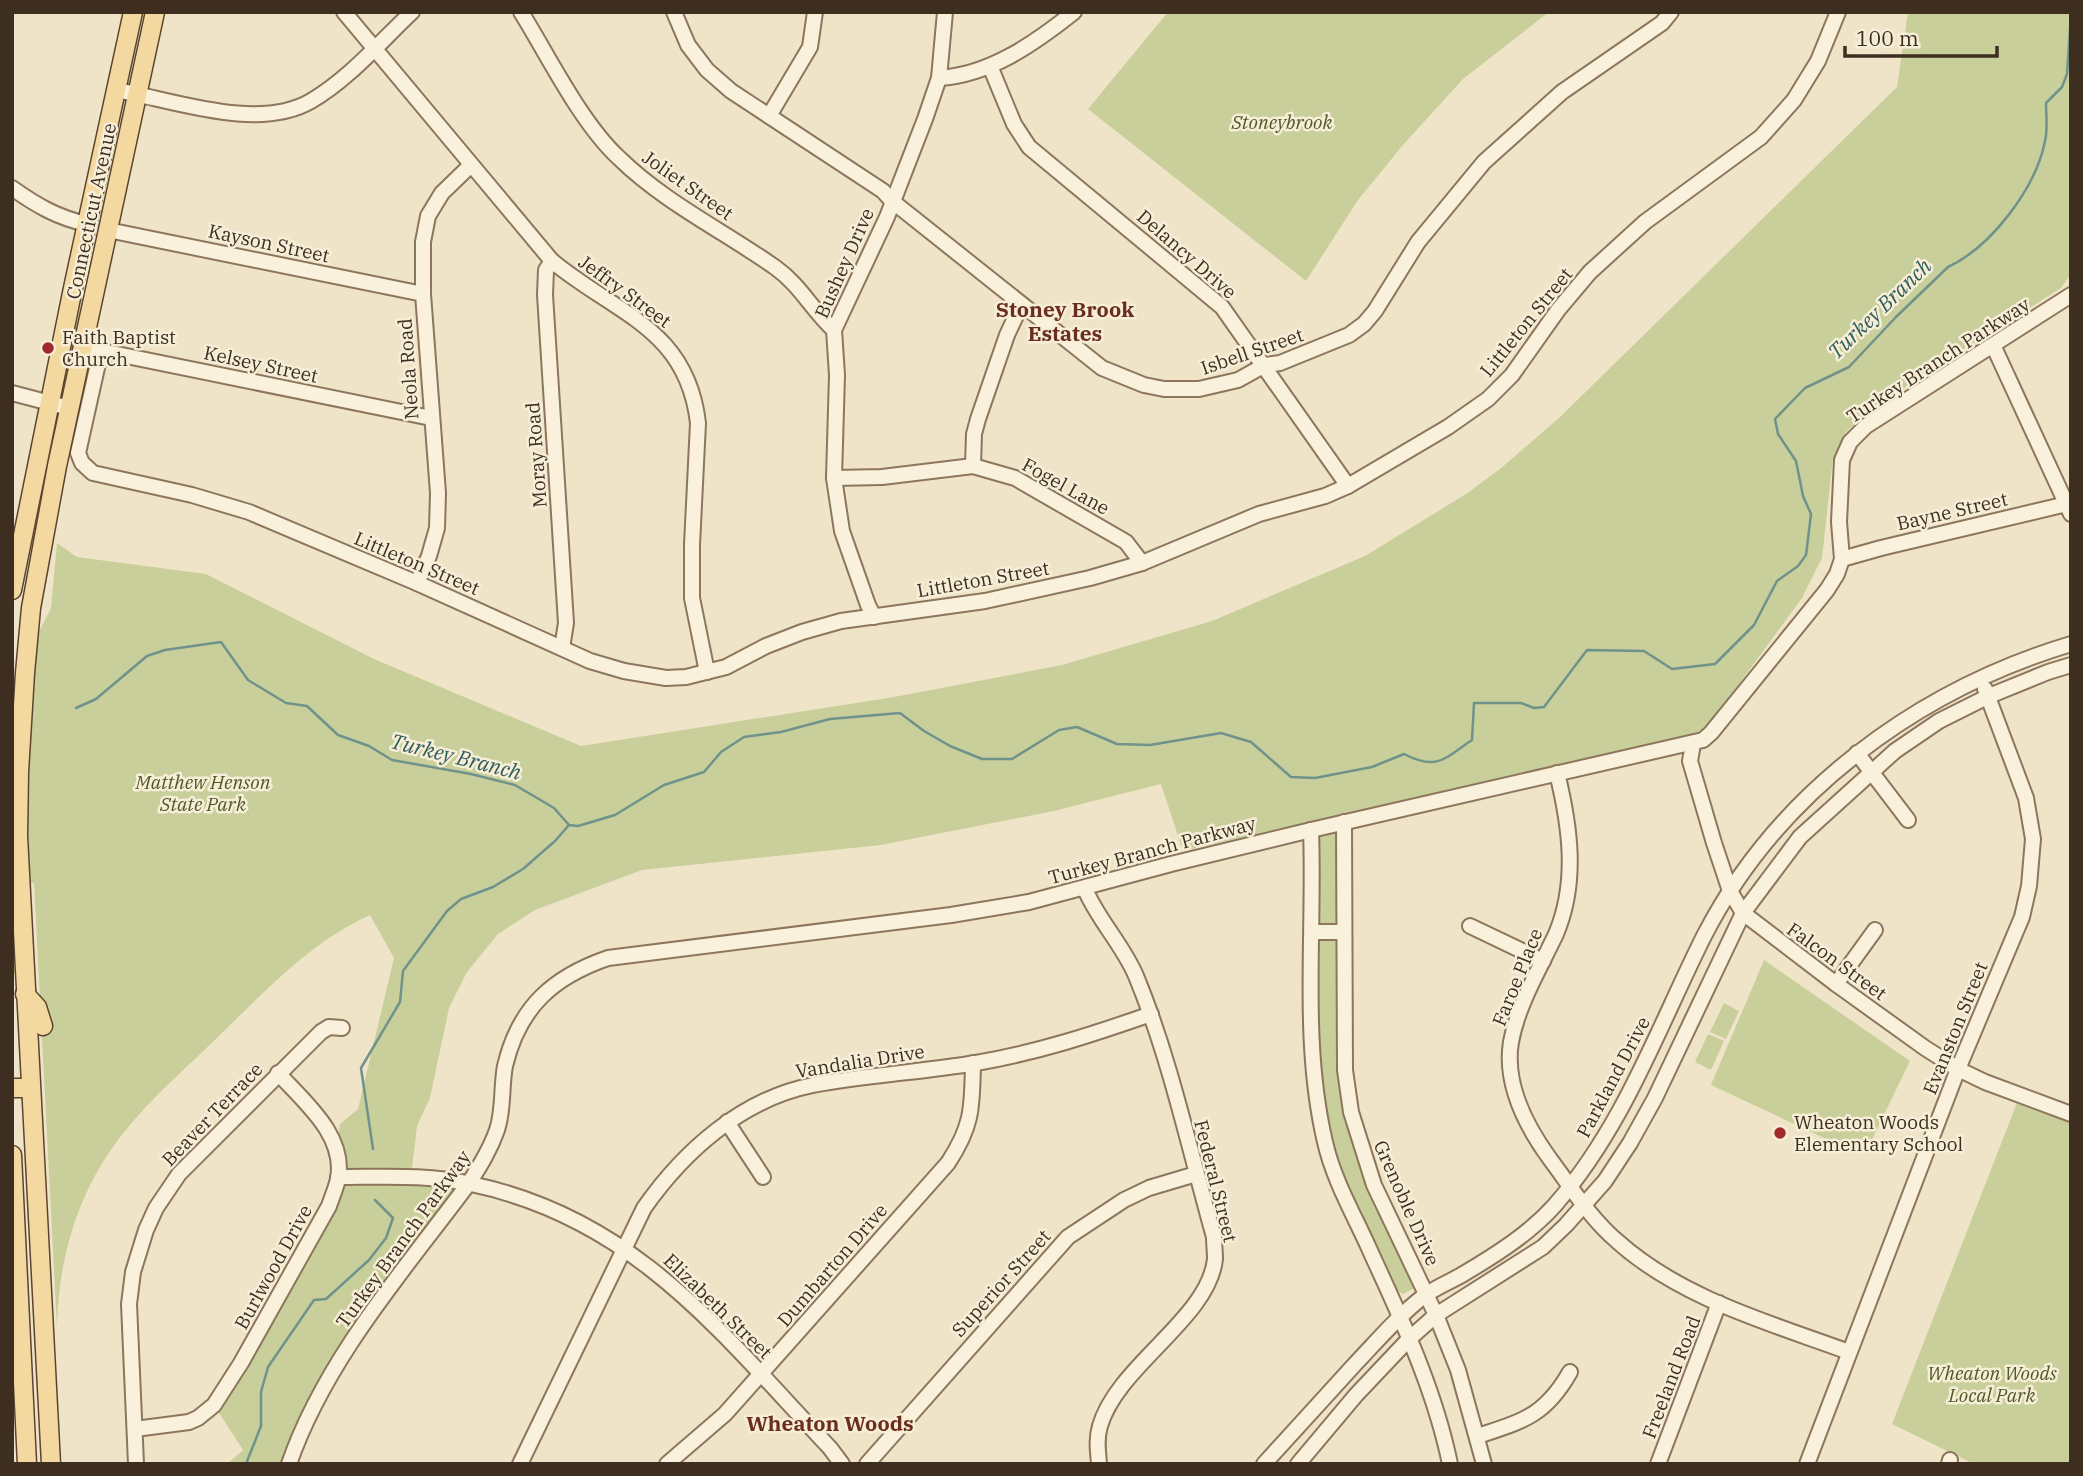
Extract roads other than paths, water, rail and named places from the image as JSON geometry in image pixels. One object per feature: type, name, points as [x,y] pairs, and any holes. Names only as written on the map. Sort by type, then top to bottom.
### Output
[{"type":"main road","name":"Connecticut Avenue","points":[[12,590],[133,12]]},
{"type":"main road","name":"Connecticut Avenue","points":[[51,1464],[21,1088],[25,986],[18,836],[24,673],[31,608],[69,408],[92,349],[108,230],[155,12]]},
{"type":"main road","points":[[25,986],[37,1007],[43,1026]]},
{"type":"main road","points":[[12,1155],[27,1464]]},
{"type":"street","name":"Jeffry Street","points":[[344,12],[552,261],[578,283],[662,339],[679,362],[687,377],[698,423],[692,598],[706,672]]},
{"type":"street","points":[[116,90],[225,113],[253,115],[276,112],[308,103],[330,89],[412,12]]},
{"type":"street","name":"Joliet Street","points":[[521,12],[591,127],[618,158],[657,190],[779,269],[802,291],[834,330]]},
{"type":"street","name":"Isbell Street","points":[[674,12],[688,45],[708,70],[731,92],[883,191],[1102,369],[1144,385],[1164,389],[1199,389],[1238,380],[1265,365],[1280,363],[1349,335],[1364,324],[1418,242],[1484,162],[1562,92],[1662,23],[1671,12]]},
{"type":"street","points":[[769,116],[810,47],[815,12]]},
{"type":"street","name":"Bushey Drive","points":[[874,617],[842,531],[834,478],[837,375],[834,330],[892,201],[939,78],[945,12]]},
{"type":"street","points":[[939,78],[959,76],[990,66],[1034,43],[1074,12]]},
{"type":"street","name":"Littleton Street","points":[[92,349],[79,453],[88,470],[249,512],[417,583],[590,661],[645,675],[686,677],[726,667],[766,646],[841,621],[1031,593],[1142,563],[1259,514],[1325,496],[1348,486],[1448,427],[1488,399],[1511,375],[1558,310],[1590,272],[1645,222],[1761,137],[1794,100],[1818,61],[1838,12]]},
{"type":"street","name":"Delancy Drive","points":[[990,66],[1014,124],[1029,147],[1222,307],[1348,486]]},
{"type":"street","name":"Neola Road","points":[[417,583],[429,556],[436,528],[438,493],[423,294],[423,242],[428,216],[442,193],[471,165]]},
{"type":"street","points":[[12,188],[66,220],[87,224]]},
{"type":"street","name":"Kayson Street","points":[[108,230],[423,294]]},
{"type":"street","name":"Moray Road","points":[[552,261],[546,270],[545,295],[566,624],[562,648]]},
{"type":"street","name":"Turkey Branch Parkway","points":[[289,1464],[296,1441],[330,1372],[488,1154],[498,1128],[505,1067],[527,1014],[551,986],[582,967],[608,958],[951,915],[1029,902],[1344,822],[1703,740],[1712,733],[1827,590],[1837,573],[1842,559],[1839,522],[1840,476],[1842,460],[1850,442],[1866,426],[2071,295]]},
{"type":"street","points":[[973,466],[974,434],[978,419],[1007,335],[1021,305]]},
{"type":"street","points":[[1993,345],[2070,507]]},
{"type":"street","name":"Kelsey Street","points":[[92,349],[431,418]]},
{"type":"street","points":[[12,393],[69,408]]},
{"type":"street","name":"Fogel Lane","points":[[834,478],[882,477],[973,466],[1015,478],[1051,498],[1126,542],[1142,563]]},
{"type":"street","name":"Bayne Street","points":[[1842,559],[2070,507]]},
{"type":"street","name":"Parkland Drive","points":[[1264,1464],[1399,1317],[1426,1295],[1488,1259],[1531,1228],[1553,1207],[1597,1149],[1622,1109],[1705,935],[1730,891],[1761,847],[1803,801],[1857,753],[1921,709],[2032,656],[2071,644]]},
{"type":"street","points":[[1298,1464],[1356,1395],[1409,1339],[1436,1315],[1543,1247],[1605,1181],[1655,1098],[1743,913],[1800,837],[1895,751],[1939,721],[1989,696],[2071,665]]},
{"type":"street","name":"Evanston Street","points":[[1807,1464],[1958,1069],[2022,917],[2032,865],[2033,839],[2026,798],[1989,696],[1979,680]]},
{"type":"street","name":"Falcon Street","points":[[1693,744],[1690,761],[1730,891],[1743,913],[1836,984],[1958,1069],[2071,1114]]},
{"type":"street","points":[[1857,753],[1908,820]]},
{"type":"street","name":"Faroe Place","points":[[1557,773],[1570,843],[1565,904],[1557,931],[1515,1025],[1511,1043],[1510,1067],[1516,1096],[1535,1138],[1584,1206],[1616,1241],[1650,1267],[1719,1303],[1849,1352]]},
{"type":"street","name":"Grenoble Drive","points":[[1344,822],[1345,1070],[1351,1112],[1374,1185],[1436,1315],[1458,1370],[1484,1464]]},
{"type":"street","points":[[1311,830],[1313,1066],[1325,1144],[1337,1180],[1409,1339],[1431,1395],[1450,1464]]},
{"type":"street","name":"Federal Street","points":[[1085,889],[1092,906],[1134,972],[1151,1014],[1214,1237],[1215,1259],[1212,1273],[1201,1296],[1120,1388],[1107,1408],[1097,1440],[1099,1464]]},
{"type":"street","points":[[1470,926],[1543,961]]},
{"type":"street","points":[[1836,984],[1875,930]]},
{"type":"street","points":[[1312,932],[1344,932]]},
{"type":"street","name":"Vandalia Drive","points":[[520,1464],[644,1208],[666,1177],[699,1144],[727,1122],[771,1099],[810,1086],[1030,1053],[1073,1042],[1151,1014]]},
{"type":"street","name":"Beaver Terrace","points":[[136,1464],[129,1304],[133,1272],[156,1208],[179,1174],[278,1073],[321,1032],[330,1027],[342,1028]]},
{"type":"street","name":"Dumbarton Drive","points":[[667,1464],[724,1414],[948,1163],[969,1124],[973,1063]]},
{"type":"street","name":"Burlwood Drive","points":[[135,1429],[189,1422],[214,1405],[241,1363],[330,1206],[338,1177],[337,1156],[328,1129],[278,1073]]},
{"type":"street","points":[[727,1122],[763,1177]]},
{"type":"street","name":"Superior Street","points":[[867,1464],[1068,1237],[1124,1200],[1149,1188],[1196,1174]]},
{"type":"street","name":"Elizabeth Street","points":[[338,1177],[411,1177],[469,1183],[558,1210],[594,1229],[646,1263],[683,1294],[842,1464]]},
{"type":"street","name":"Freeland Road","points":[[1658,1464],[1719,1303]]},
{"type":"street","points":[[1478,1436],[1522,1421],[1540,1411],[1555,1396],[1570,1372]]},
{"type":"waterway","name":"Turkey Branch","points":[[76,708],[96,699],[147,656],[165,650],[221,642],[248,680],[286,703],[307,706],[338,735],[369,746],[392,760],[515,785],[554,808],[569,825],[578,826],[615,815],[664,785],[704,772],[721,752],[744,737],[781,732],[830,719],[900,713],[950,746],[982,759],[1012,759],[1059,730],[1077,727],[1117,744],[1150,745],[1221,733],[1251,742],[1291,777],[1315,778],[1372,767],[1404,754],[1425,762],[1440,760],[1472,740],[1474,703],[1521,703],[1534,708],[1544,707],[1587,650],[1644,651],[1672,669],[1715,664],[1754,625],[1777,581],[1798,566],[1806,555],[1811,514],[1803,496],[1796,461],[1778,434],[1775,419],[1805,388],[1849,367],[1948,267],[1980,245],[2009,214],[2022,196],[2040,159],[2046,132],[2046,103],[2062,87],[2067,74],[2071,15]]},
{"type":"waterway","points":[[373,1149],[361,1068],[400,1002],[403,971],[447,911],[461,899],[493,887],[523,869],[569,825]]},
{"type":"waterway","points":[[246,1464],[261,1426],[261,1392],[268,1367],[314,1300],[326,1299],[369,1260],[386,1238],[393,1218],[375,1200]]},
{"type":"place","name":"Faith Baptist Church","points":[[48,348]]},
{"type":"place","name":"Wheaton Woods Elementary School","points":[[1780,1133]]},
{"type":"district","name":"Stoney Brook Estates","points":[[1065,322]]},
{"type":"district","name":"Wheaton Woods","points":[[830,1424]]},
{"type":"park label","name":"Stoneybrook","points":[[1282,122]]},
{"type":"park label","name":"Matthew Henson State Park","points":[[203,793]]},
{"type":"park label","name":"Wheaton Woods Local Park","points":[[1992,1384]]}]
